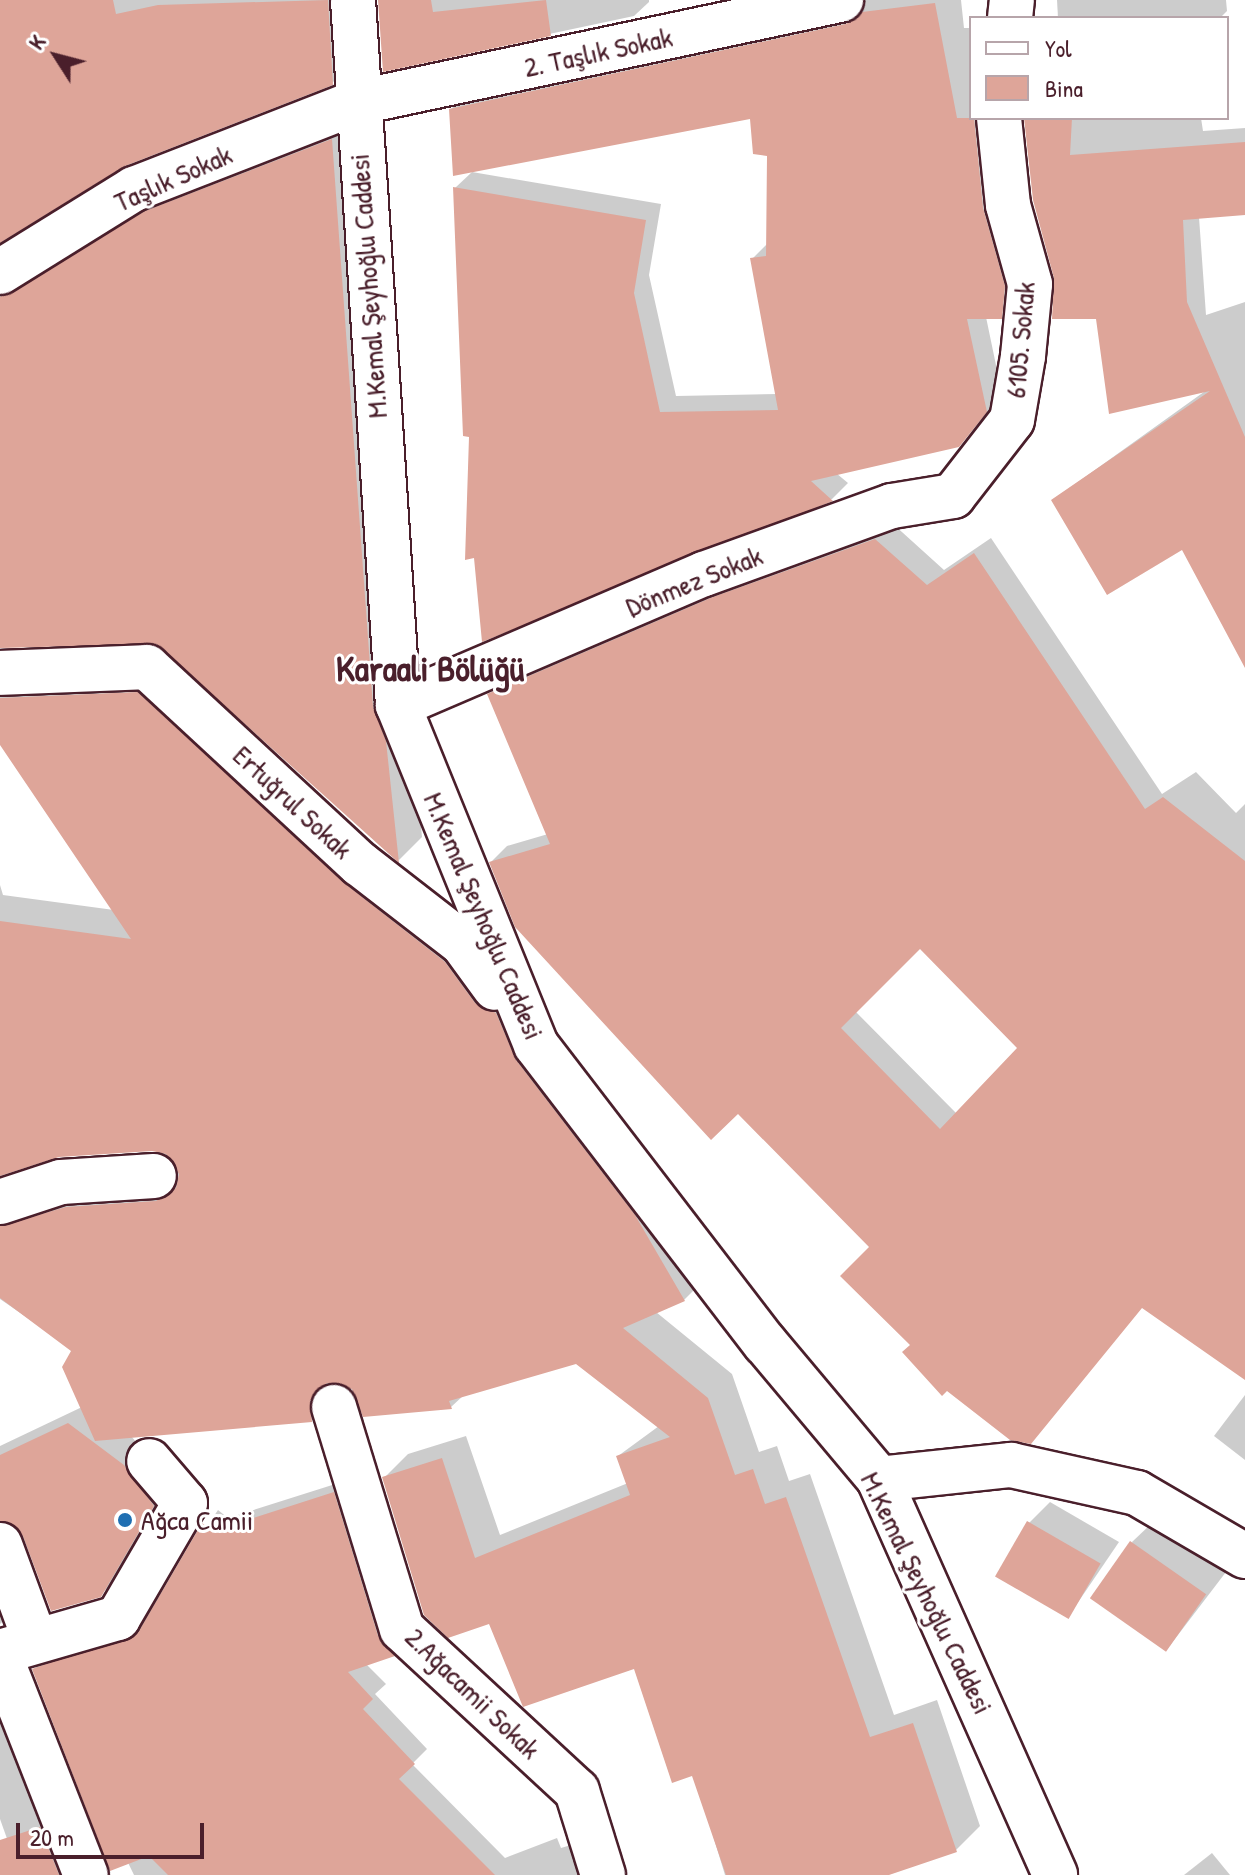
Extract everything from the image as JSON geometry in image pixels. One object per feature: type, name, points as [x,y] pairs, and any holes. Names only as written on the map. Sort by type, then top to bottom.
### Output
[{"type":"street","name":"M.Kemal Şeyhoğlu Caddesi","points":[[353,0],[355,103],[398,705],[536,1045],[765,1343],[879,1479],[1055,1875]]},
{"type":"street","name":"2. Taşlık Sokak","points":[[355,103],[841,0]]},
{"type":"street","name":"Taşlık Sokak","points":[[0,272],[134,189],[355,103]]},
{"type":"street","name":"6105. Sokak","points":[[982,458],[1012,420],[1030,284],[1008,205],[999,120]]},
{"type":"street","name":"Dönmez Sokak","points":[[398,705],[704,574],[892,506],[953,496],[982,458]]},
{"type":"street","name":"Ertuğrul Sokak","points":[[0,673],[147,667],[360,864],[463,944],[536,1045]]},
{"type":"street","points":[[0,1202],[61,1182],[154,1176]]},
{"type":"street","name":"2.Ağacamii Sokak","points":[[334,1407],[402,1629],[577,1791],[603,1875]]},
{"type":"street","points":[[12,1649],[118,1618],[185,1503],[149,1461]]},
{"type":"street","points":[[879,1479],[1011,1465],[1137,1493],[1245,1556]]},
{"type":"street","points":[[0,1545],[12,1649],[86,1875]]},
{"type":"building","points":[[0,0],[113,0],[116,14],[158,5],[328,0],[333,85],[125,166],[0,243]]},
{"type":"building","points":[[378,0],[431,0],[433,12],[546,0],[551,36],[383,72]]},
{"type":"building","points":[[935,3],[957,118],[974,120],[983,208],[1005,286],[1002,319],[967,319],[987,412],[959,447],[811,481],[833,501],[482,642],[474,558],[465,560],[469,437],[463,436],[453,187],[646,220],[634,293],[660,412],[778,410],[750,258],[766,256],[767,156],[753,154],[750,119],[453,176],[449,109],[846,24],[862,12]]},
{"type":"building","points":[[1024,120],[1072,120],[1070,155],[1245,142],[1245,215],[1183,220],[1187,302],[1245,437],[1245,668],[1182,550],[1107,595],[1051,500],[1210,391],[1109,414],[1096,319],[1052,319],[1054,278],[1033,200]]},
{"type":"building","points":[[332,139],[373,707],[386,741],[399,863],[156,644],[0,648],[0,297],[145,211]]},
{"type":"building","points":[[875,539],[927,585],[974,553],[1145,809],[1163,797],[1245,861],[1245,1380],[1142,1308],[1031,1444],[1010,1440],[947,1391],[942,1396],[902,1352],[910,1345],[840,1276],[869,1247],[738,1114],[711,1140],[515,927],[489,862],[550,844],[487,694],[713,597]],"holes":[[[920,949],[1017,1048],[940,1129],[841,1028]]]},
{"type":"building","points":[[138,692],[343,882],[445,962],[475,1003],[496,1013],[516,1060],[635,1215],[685,1301],[623,1328],[708,1398],[735,1475],[753,1469],[765,1504],[786,1497],[870,1737],[913,1723],[957,1852],[889,1875],[726,1875],[692,1776],[672,1783],[634,1669],[523,1707],[489,1624],[448,1638],[424,1615],[382,1477],[442,1458],[475,1558],[630,1495],[616,1456],[670,1437],[576,1364],[449,1401],[452,1409],[363,1417],[352,1389],[327,1383],[310,1401],[312,1422],[95,1441],[62,1367],[71,1351],[0,1298],[0,1226],[66,1207],[156,1201],[176,1188],[179,1174],[166,1154],[152,1151],[59,1157],[0,1176],[0,921],[131,939],[0,745],[0,698]]},
{"type":"building","points":[[68,1423],[124,1465],[154,1506],[101,1597],[51,1611],[23,1536],[0,1521],[0,1455]]},
{"type":"building","points":[[334,1492],[378,1636],[395,1656],[348,1672],[373,1699],[363,1709],[415,1764],[399,1779],[495,1875],[168,1875],[149,1856],[110,1871],[32,1669],[139,1631],[202,1523],[213,1531]]},
{"type":"building","points":[[1027,1521],[1101,1564],[1069,1619],[995,1576]]},
{"type":"building","points":[[1130,1541],[1206,1594],[1166,1652],[1090,1598]]},
{"type":"building","points":[[40,1827],[59,1875],[0,1875],[0,1840]]},
{"type":"place","name":"Ağca Camii","points":[[125,1520]]},
{"type":"district","name":"Karaali Bölüğü","points":[[430,668]]}]
